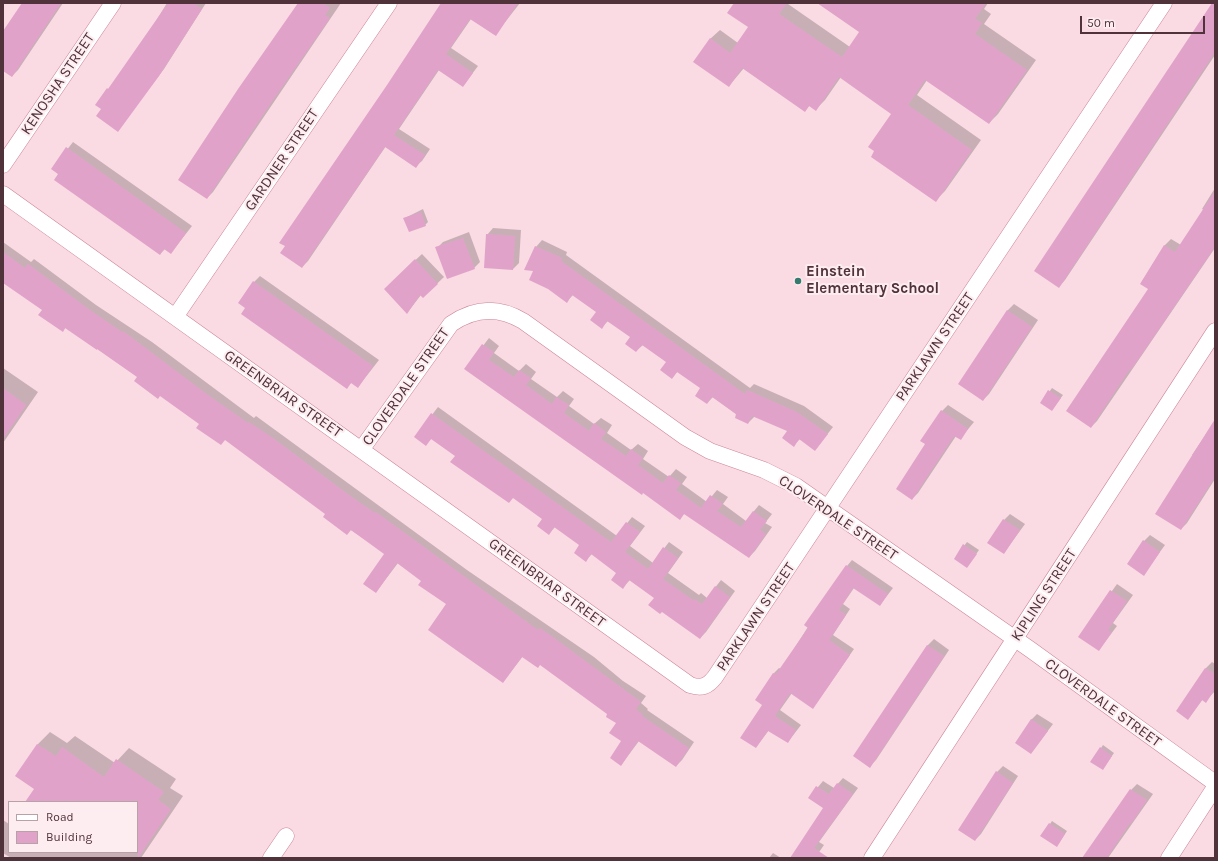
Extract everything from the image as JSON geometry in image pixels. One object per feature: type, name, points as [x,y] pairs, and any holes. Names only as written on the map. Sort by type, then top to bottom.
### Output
[{"type":"street","name":"KENOSHA STREET","points":[[3,165],[113,3]]},
{"type":"street","name":"GARDNER STREET","points":[[175,318],[389,3]]},
{"type":"street","name":"PARKLAWN STREET","points":[[703,688],[710,684],[715,677],[829,508],[1164,3]]},
{"type":"street","name":"GREENBRIAR STREET","points":[[3,194],[690,685],[703,688]]},
{"type":"street","name":"CLOVERDALE STREET","points":[[362,450],[451,324],[476,311],[492,310],[504,312],[522,321],[685,437],[710,451],[780,478],[829,508],[1015,639],[1215,783]]},
{"type":"street","name":"KIPLING STREET","points":[[872,858],[1215,331]]},
{"type":"street","points":[[1169,858],[1215,787]]},
{"type":"street","points":[[271,858],[286,836]]},
{"type":"building","points":[[22,3],[61,3],[12,77],[3,71],[3,31]]},
{"type":"building","points":[[168,3],[193,3],[202,9],[159,76],[118,132],[96,116],[101,109],[95,105],[107,88],[108,89]]},
{"type":"building","points":[[298,3],[323,3],[330,8],[325,15],[330,18],[207,199],[178,180],[238,89]]},
{"type":"building","points":[[441,3],[518,3],[496,36],[470,19],[446,54],[473,73],[463,87],[438,70],[394,135],[425,155],[416,168],[385,147],[302,268],[280,253],[285,246],[279,243]]},
{"type":"building","points":[[734,3],[787,3],[779,14],[842,57],[859,32],[817,3],[986,3],[975,19],[982,23],[975,34],[1027,70],[989,124],[925,80],[908,105],[972,150],[936,202],[871,157],[874,151],[868,147],[891,114],[839,77],[816,111],[809,106],[805,112],[742,68],[729,87],[693,62],[710,38],[730,53],[748,27],[727,13]]},
{"type":"building","points":[[1212,3],[1215,3],[1215,52],[1059,288],[1034,271]]},
{"type":"building","points":[[66,147],[186,233],[171,254],[164,249],[160,255],[54,180],[58,174],[51,169]]},
{"type":"building","points":[[1215,191],[1215,247],[1091,428],[1066,411],[1148,289],[1140,284],[1164,245],[1175,252]]},
{"type":"building","points":[[421,212],[426,226],[409,232],[403,218]]},
{"type":"building","points":[[486,234],[515,236],[513,270],[484,268]]},
{"type":"building","points":[[463,238],[475,269],[447,279],[435,247]]},
{"type":"building","points":[[535,246],[562,258],[561,261],[745,394],[747,390],[797,412],[828,434],[815,451],[799,439],[794,447],[782,438],[787,431],[752,416],[748,424],[735,418],[736,414],[712,397],[707,404],[695,396],[700,388],[677,372],[672,379],[660,370],[666,362],[642,345],[636,352],[625,344],[630,337],[607,321],[602,329],[590,320],[596,312],[572,295],[567,303],[548,289],[529,280],[533,271],[524,270]]},
{"type":"building","points":[[3,252],[25,268],[28,264],[90,310],[122,332],[123,331],[208,395],[248,423],[249,422],[273,438],[349,495],[375,513],[376,512],[538,630],[540,628],[557,640],[641,702],[636,709],[643,715],[642,716],[689,748],[676,767],[638,741],[621,766],[610,758],[621,741],[609,733],[616,723],[606,717],[607,714],[540,665],[538,668],[522,657],[503,683],[428,630],[446,604],[418,585],[421,581],[397,563],[376,593],[363,584],[384,554],[351,530],[347,535],[323,517],[325,514],[225,440],[221,445],[196,428],[199,424],[160,396],[158,399],[134,381],[137,377],[97,349],[65,328],[63,332],[38,315],[42,310],[3,283]]},
{"type":"building","points":[[415,259],[438,284],[423,298],[420,295],[407,314],[384,289]]},
{"type":"building","points":[[253,281],[373,366],[358,388],[351,383],[347,389],[241,314],[245,308],[238,303]]},
{"type":"building","points":[[1007,310],[1032,327],[983,401],[958,384]]},
{"type":"building","points":[[482,344],[494,352],[489,360],[514,377],[519,370],[531,378],[526,385],[552,404],[556,397],[569,405],[564,413],[589,431],[594,423],[606,432],[601,439],[626,456],[631,449],[643,458],[638,465],[663,483],[669,475],[681,483],[676,490],[701,508],[710,495],[723,504],[717,511],[741,527],[753,511],[767,521],[760,530],[766,534],[749,558],[684,514],[680,520],[643,493],[642,495],[464,369]]},
{"type":"building","points":[[3,388],[26,405],[3,439]]},
{"type":"building","points":[[1048,390],[1061,398],[1052,411],[1040,403]]},
{"type":"building","points":[[941,410],[968,429],[961,440],[954,436],[912,500],[896,489],[925,444],[920,441]]},
{"type":"building","points":[[431,413],[611,542],[626,522],[640,532],[625,552],[648,569],[663,547],[678,558],[663,579],[693,600],[694,599],[702,604],[715,586],[730,597],[700,639],[662,612],[660,614],[648,605],[654,598],[629,580],[623,589],[611,580],[616,573],[591,554],[586,562],[574,553],[579,545],[554,527],[549,535],[537,526],[542,519],[513,498],[509,503],[450,462],[455,456],[431,439],[426,446],[414,437]]},
{"type":"building","points":[[1215,419],[1215,477],[1181,530],[1155,514]]},
{"type":"building","points":[[1003,519],[1020,530],[1004,554],[987,543]]},
{"type":"building","points":[[1143,540],[1160,552],[1144,576],[1127,564]]},
{"type":"building","points":[[963,544],[977,554],[967,568],[954,559]]},
{"type":"building","points":[[846,565],[888,594],[880,606],[853,588],[839,610],[846,615],[829,640],[850,655],[813,709],[790,693],[775,716],[796,730],[788,743],[768,731],[756,748],[740,738],[762,705],[755,700],[773,673],[776,674],[808,628],[804,625]]},
{"type":"building","points":[[1110,590],[1127,601],[1108,630],[1112,632],[1099,651],[1078,637]]},
{"type":"building","points":[[927,645],[944,656],[870,768],[853,756]]},
{"type":"building","points":[[1205,668],[1215,674],[1215,689],[1206,703],[1202,700],[1188,720],[1176,711]]},
{"type":"building","points":[[1031,719],[1048,731],[1031,754],[1015,743]]},
{"type":"building","points":[[37,744],[56,756],[62,747],[104,777],[116,759],[164,792],[158,800],[171,809],[138,858],[138,801],[26,801],[34,789],[15,776]]},
{"type":"building","points":[[1100,747],[1112,756],[1103,770],[1090,762]]},
{"type":"building","points":[[996,771],[1013,783],[975,841],[958,830]]},
{"type":"building","points":[[837,783],[853,794],[814,848],[829,858],[790,858],[823,808],[808,798],[816,786],[829,794]]},
{"type":"building","points":[[1130,789],[1147,800],[1131,824],[1130,823],[1107,858],[1082,858]]},
{"type":"building","points":[[1049,823],[1065,834],[1057,847],[1040,836]]},
{"type":"place","name":"Einstein Elementary School","points":[[798,281]]}]
